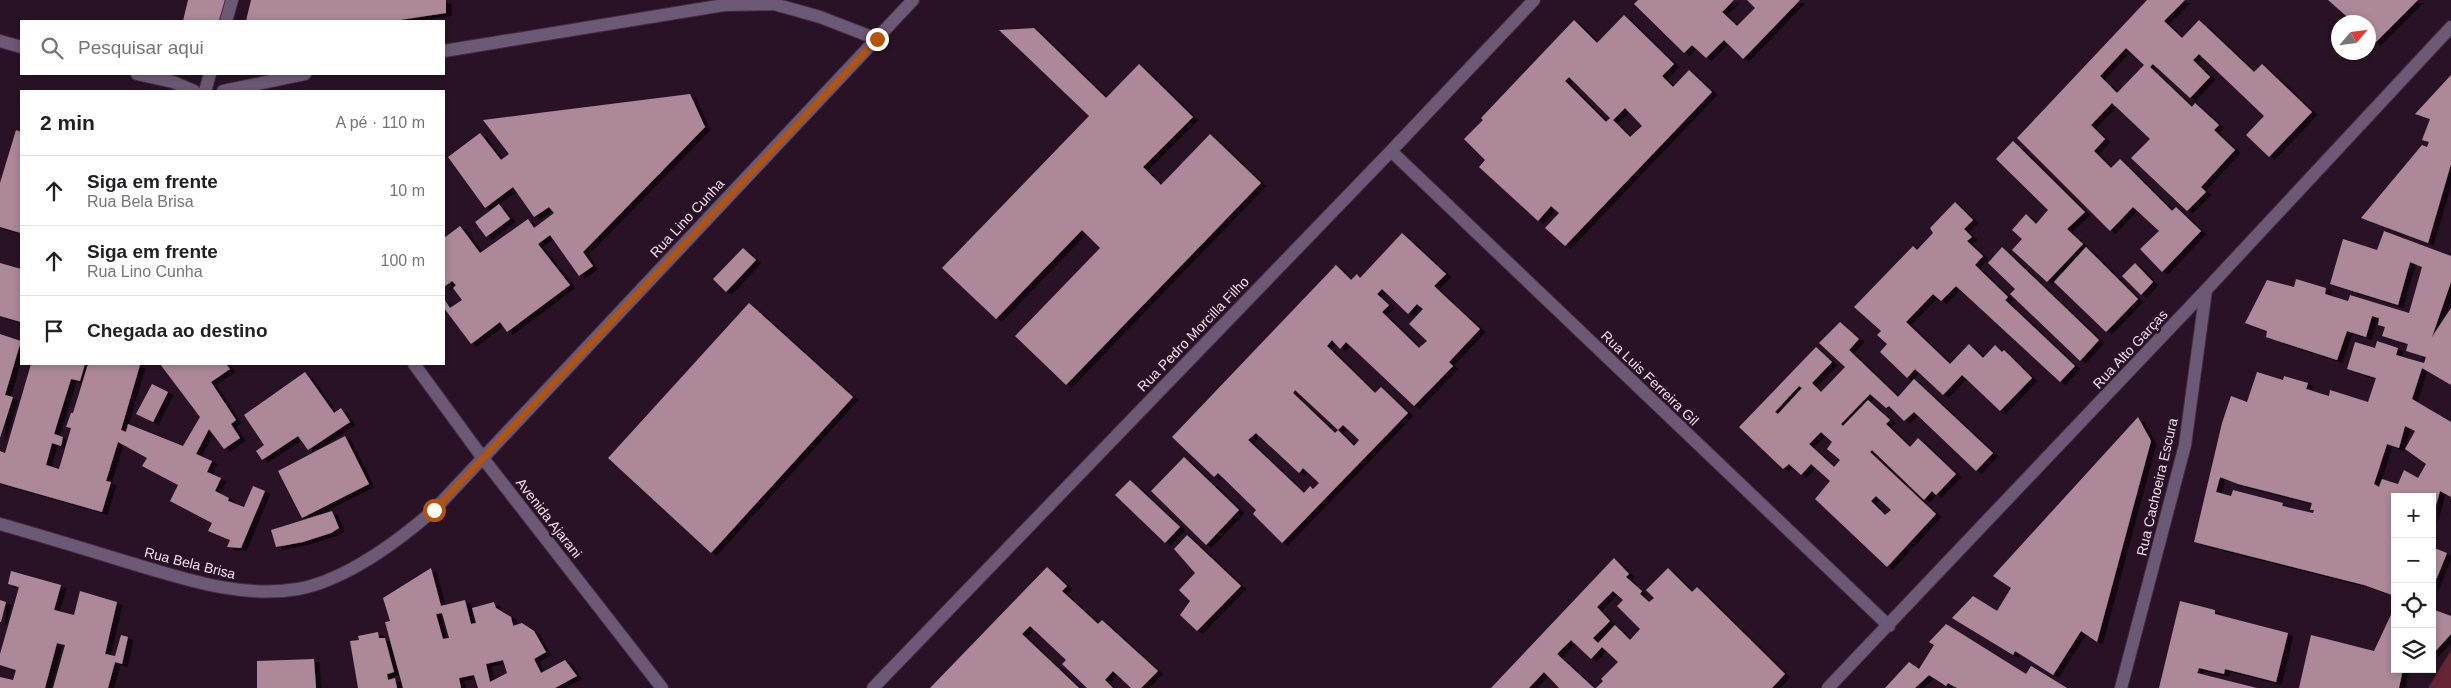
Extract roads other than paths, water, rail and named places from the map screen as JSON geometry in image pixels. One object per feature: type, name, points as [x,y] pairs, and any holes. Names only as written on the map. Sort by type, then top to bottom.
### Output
[{"type":"street","points":[[226,20],[232,0]]},
{"type":"street","name":"Rua Lino Cunha","points":[[482,457],[913,0]]},
{"type":"street","name":"Rua Pedro Morcilla Filho","points":[[873,688],[1534,0]]},
{"type":"street","points":[[445,51],[724,5],[774,4],[820,17],[877,39]]},
{"type":"street","name":"Rua Alto Garças","points":[[1828,688],[1889,626],[2206,290],[2451,27]]},
{"type":"street","points":[[0,41],[20,47]]},
{"type":"street","points":[[142,75],[173,82],[192,90]]},
{"type":"street","points":[[205,90],[210,75]]},
{"type":"street","points":[[228,90],[300,75]]},
{"type":"street","name":"Rua Luis Ferreira Gil","points":[[1391,151],[1889,626]]},
{"type":"street","name":"Rua Cachoeira Escura","points":[[2122,688],[2185,445],[2206,290]]},
{"type":"street","name":"Avenida Ajarani","points":[[415,365],[482,457],[662,688]]},
{"type":"street","name":"Rua Bela Brisa","points":[[0,524],[190,580],[241,591],[298,589],[348,571],[402,537],[434,510],[482,457]]}]
